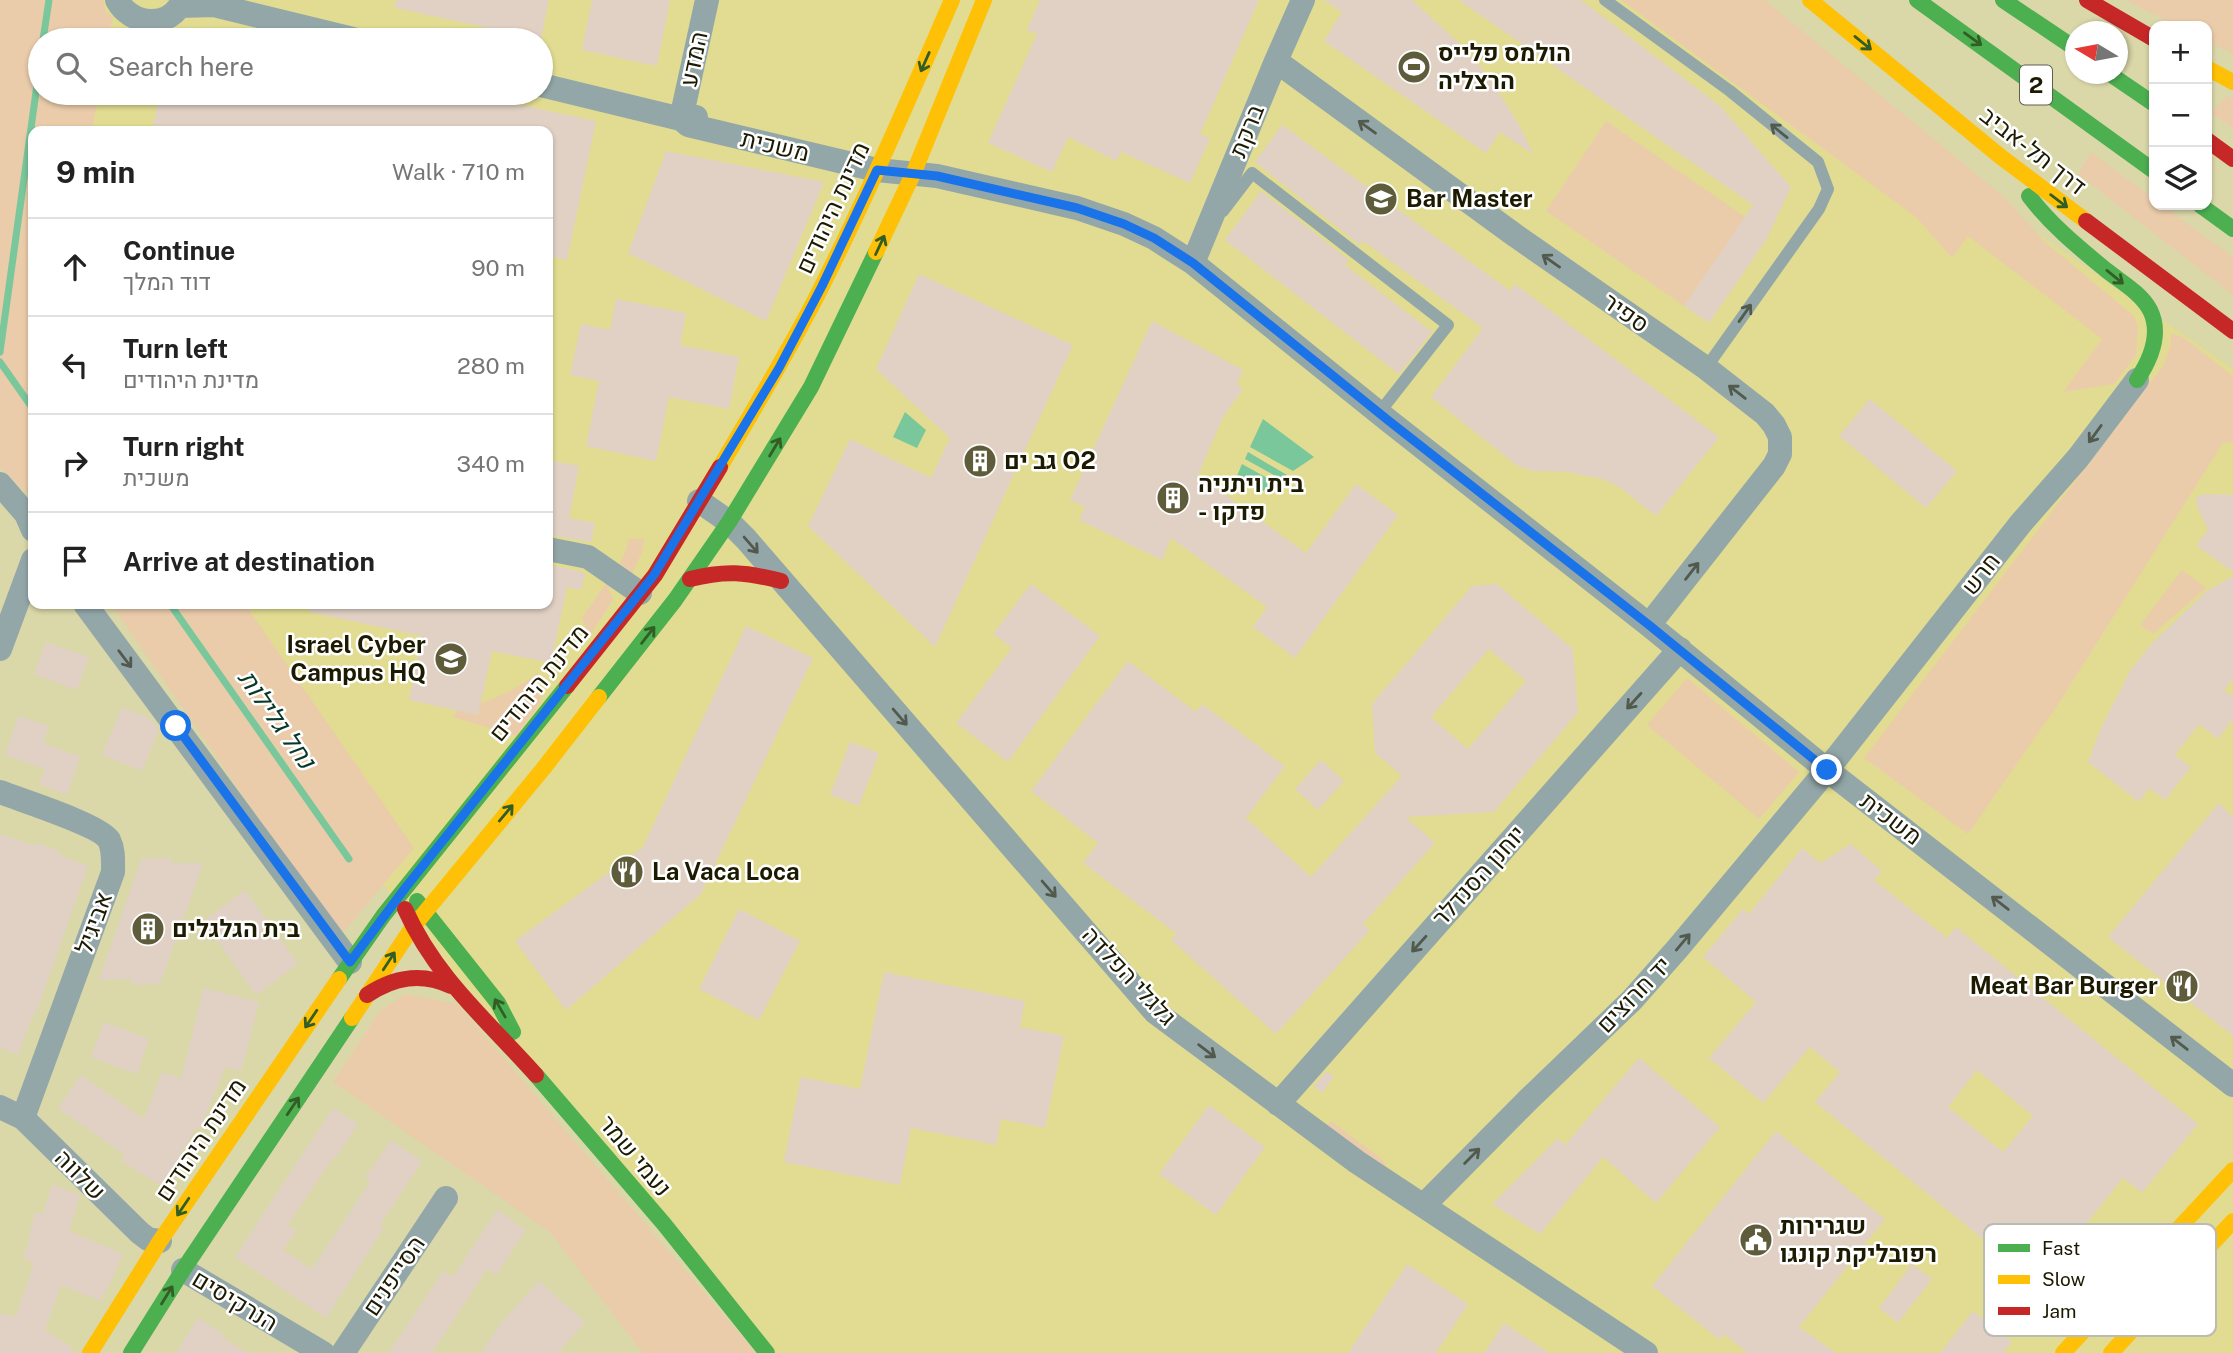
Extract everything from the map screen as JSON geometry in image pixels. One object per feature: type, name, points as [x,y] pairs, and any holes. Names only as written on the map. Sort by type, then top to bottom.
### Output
[{"type":"main road","name":"מדינת היהודים","points":[[90,1353],[160,1241],[350,962],[403,890],[654,575],[779,368],[822,286],[880,165],[952,0]]},
{"type":"main road","points":[[131,1353],[183,1270],[412,928],[676,600],[729,522],[811,387],[914,172],[984,0]]},
{"type":"main road","name":"דרך תל-אביב","points":[[1810,0],[2001,157],[2233,331]]},
{"type":"main road","name":"2","points":[[1917,0],[2149,167]]},
{"type":"main road","name":"2","points":[[2003,0],[2065,42]]},
{"type":"main road","points":[[2087,0],[2149,36]]},
{"type":"main road","points":[[2212,71],[2233,82]]},
{"type":"main road","points":[[2125,84],[2149,101]]},
{"type":"main road","points":[[2212,144],[2233,159]]},
{"type":"main road","points":[[2001,157],[2035,205],[2062,234],[2129,288],[2150,309],[2155,347],[2149,363],[2137,380]]},
{"type":"main road","points":[[2207,210],[2233,229]]},
{"type":"main road","points":[[690,579],[734,570],[781,581]]},
{"type":"main road","points":[[446,886],[445,917],[452,943]]},
{"type":"main road","name":"נעמי שמר","points":[[403,890],[426,911],[498,1003],[531,1069]]},
{"type":"main road","name":"נעמי שמר","points":[[403,890],[412,928],[451,986],[531,1069],[704,1273],[767,1353]]},
{"type":"main road","points":[[367,995],[407,977],[429,976],[451,986]]},
{"type":"main road","points":[[2183,1224],[2233,1170]]},
{"type":"main road","points":[[2216,1240],[2233,1221]]},
{"type":"main road","name":"נעמי שמר","points":[[704,1273],[781,1353]]},
{"type":"main road","points":[[2063,1353],[2079,1336]]},
{"type":"main road","points":[[2112,1353],[2128,1336]]},
{"type":"street","points":[[117,0],[131,17],[143,21],[162,20],[173,14],[181,3],[214,5],[308,28]]},
{"type":"street","name":"המדע","points":[[681,118],[706,0]]},
{"type":"street","name":"ברקת","points":[[1198,251],[1303,0]]},
{"type":"street","name":"ספיר","points":[[1276,61],[1516,236],[1706,368],[1766,414],[1774,425],[1780,437],[1780,454],[1774,466],[1649,625]]},
{"type":"street","name":"משכית","points":[[553,88],[681,118],[688,125],[1077,208],[1124,224],[1154,238],[1198,251],[1378,413],[1680,649],[1827,770],[2233,1084]]},
{"type":"street","name":"חרש","points":[[1827,770],[2021,523],[2078,458],[2137,380]]},
{"type":"street","points":[[0,485],[28,519]]},
{"type":"street","name":"גלגלי הפלדה","points":[[699,501],[729,522],[1155,1012],[1357,1162],[1646,1353]]},
{"type":"street","points":[[553,550],[588,557],[640,593]]},
{"type":"street","points":[[0,649],[28,573]]},
{"type":"street","points":[[89,609],[350,962]]},
{"type":"street","name":"יוחנן הסנדלר","points":[[1278,1104],[1680,649]]},
{"type":"street","name":"יד חרוצים","points":[[1424,1205],[1632,1000],[1827,770]]},
{"type":"street","name":"אביגיל","points":[[0,792],[93,828],[108,838],[114,853],[113,872],[23,1118]]},
{"type":"street","name":"שלווה","points":[[0,1107],[23,1118],[139,1233],[148,1239],[160,1241]]},
{"type":"street","name":"הסייפנים","points":[[343,1353],[446,1198]]},
{"type":"street","name":"הנרקיסים","points":[[183,1270],[323,1353]]},
{"type":"lane","points":[[1605,0],[1730,91],[1818,162],[1828,189],[1819,209],[1706,368]]},
{"type":"lane","points":[[1198,251],[1252,173],[1448,324],[1378,413]]},
{"type":"shaded area","points":[[0,0],[103,0],[106,13],[113,16],[110,28],[28,28],[28,105],[97,105],[93,126],[28,126],[28,495],[0,467]]},
{"type":"shaded area","points":[[101,0],[1701,0],[2233,369],[2233,1353],[767,1353],[420,938],[197,609],[553,609],[553,126],[81,126],[85,105],[553,105],[553,28],[97,28]]},
{"type":"shaded area","points":[[1621,0],[1765,0],[2004,197],[2044,241],[2134,316],[2138,327],[2136,355],[2114,384],[2063,392],[2102,339],[1968,236],[1952,258],[1916,217]]},
{"type":"shaded area","points":[[2126,0],[2233,0],[2233,53],[2212,44],[2212,21],[2167,21]]},
{"type":"shaded area","points":[[2227,96],[2233,99],[2233,128],[2212,114]]},
{"type":"shaded area","points":[[1606,121],[1770,234],[1764,243],[1739,226],[1684,306],[1546,211]]},
{"type":"shaded area","points":[[2091,152],[2149,195],[2149,210],[2169,210],[2233,257],[2233,295],[2078,174]]},
{"type":"shaded area","points":[[2171,334],[2183,337],[2233,376],[2233,442],[2223,443],[2057,706],[1968,834],[1864,758],[2163,366],[2171,345]]},
{"type":"shaded area","points":[[905,412],[926,430],[917,448],[893,437]]},
{"type":"shaded area","points":[[1263,419],[1314,457],[1293,471],[1250,447]]},
{"type":"shaded area","points":[[1248,452],[1287,475],[1281,479],[1245,459]]},
{"type":"shaded area","points":[[1242,464],[1276,483],[1263,491],[1237,476]]},
{"type":"shaded area","points":[[628,539],[644,539],[642,552],[631,576],[620,563]]},
{"type":"shaded area","points":[[2182,570],[2206,588],[2153,634],[2140,625]]},
{"type":"shaded area","points":[[607,582],[613,600],[589,637],[582,618]]},
{"type":"shaded area","points":[[114,609],[248,609],[414,848],[340,936]]},
{"type":"shaded area","points":[[538,673],[541,702],[516,736],[453,717],[458,708],[500,696]]},
{"type":"shaded area","points":[[1687,678],[1799,772],[1759,819],[1647,725]]},
{"type":"shaded area","points":[[405,994],[457,1004],[756,1353],[643,1353],[550,1232],[333,1082],[379,1012]]},
{"type":"shaded area","points":[[1331,1121],[1382,1159],[1385,1167],[1326,1126]]},
{"type":"building","points":[[396,0],[549,0],[543,28],[489,28],[395,8]]},
{"type":"building","points":[[592,0],[670,0],[657,66],[582,50]]},
{"type":"building","points":[[1040,0],[1259,0],[1200,134],[1210,138],[1190,183],[1121,152],[1116,161],[1068,137],[1052,172],[988,143],[1037,34],[1027,30]]},
{"type":"building","points":[[1324,0],[1412,0],[1461,45],[1489,77],[1518,123],[1533,154],[1500,132],[1486,153],[1324,41],[1342,12]]},
{"type":"building","points":[[1459,0],[1581,0],[1721,107],[1791,187],[1766,240],[1709,323],[1684,306],[1753,205]]},
{"type":"building","points":[[157,105],[521,105],[596,121],[567,260],[553,257],[553,126],[153,126]]},
{"type":"building","points":[[1282,125],[1510,291],[1515,284],[1719,437],[1656,516],[1618,486],[1602,479],[1568,472],[1533,471],[1516,465],[1431,397],[1483,328],[1363,241],[1360,245],[1255,162]]},
{"type":"building","points":[[666,151],[824,182],[766,321],[628,253]]},
{"type":"building","points":[[1261,191],[1349,260],[1345,265],[1432,332],[1399,374],[1225,240]]},
{"type":"building","name":"גב ים O2","points":[[919,274],[1073,345],[935,647],[808,526],[850,439],[931,478],[950,438],[876,369]]},
{"type":"building","points":[[616,299],[686,313],[680,345],[739,357],[729,409],[669,397],[656,461],[586,446],[599,381],[570,375],[581,324],[610,330]]},
{"type":"building","name":"בית ויתניה - פדקו","points":[[1152,321],[1243,370],[1237,384],[1243,389],[1223,417],[1198,475],[1306,553],[1356,484],[1398,515],[1295,658],[1253,627],[1267,607],[1171,538],[1162,560],[1079,520],[1085,507],[1070,500]]},
{"type":"building","points":[[1870,399],[1957,471],[1926,508],[1839,436]]},
{"type":"building","points":[[553,461],[579,466],[569,518],[595,523],[591,542],[553,536]]},
{"type":"building","points":[[2233,495],[2233,572],[2196,545],[2208,530],[2197,506],[2197,496]]},
{"type":"building","points":[[553,565],[585,573],[581,590],[567,587],[551,663],[492,651],[478,715],[409,700],[422,636],[309,612],[309,609],[553,609]]},
{"type":"building","points":[[2233,576],[2233,679],[2224,690],[2233,697],[2233,719],[2218,739],[2199,724],[2175,755],[2191,767],[2165,800],[2149,788],[2139,802],[2088,762],[2101,728],[2130,671],[2152,643],[2207,591]]},
{"type":"building","points":[[1031,584],[1100,636],[1008,762],[956,723],[1012,648],[993,634]]},
{"type":"building","points":[[1497,584],[1573,649],[1578,712],[1494,812],[1406,817],[1435,843],[1363,924],[1370,930],[1276,1034],[1171,940],[1177,934],[1083,863],[1098,843],[1031,791],[1128,661],[1196,712],[1202,704],[1285,766],[1246,818],[1311,877],[1402,776],[1375,753],[1372,704],[1472,586]],"holes":[[[1489,649],[1526,681],[1468,749],[1431,717]]]},
{"type":"building","points":[[746,626],[813,658],[701,894],[566,1010],[515,941],[643,847]]},
{"type":"building","points":[[46,642],[89,657],[77,690],[34,674]]},
{"type":"building","points":[[122,707],[151,719],[159,729],[142,771],[102,755]]},
{"type":"building","points":[[19,716],[49,726],[43,743],[80,757],[67,795],[39,784],[45,769],[5,755]]},
{"type":"building","points":[[850,742],[879,753],[859,806],[830,795]]},
{"type":"building","points":[[1321,760],[1344,781],[1318,810],[1295,789]]},
{"type":"building","points":[[2219,803],[2233,817],[2233,1036],[2108,937]]},
{"type":"building","points":[[0,834],[61,852],[60,855],[88,866],[36,1013],[18,1055],[0,1048]]},
{"type":"building","points":[[1851,844],[1882,871],[1874,880],[1947,938],[1956,927],[2198,1124],[2142,1193],[2123,1178],[2086,1224],[1984,1224],[1984,1240],[1815,1102],[1840,1072],[1810,1047],[1763,1103],[1709,1058],[1756,1002],[1703,957],[1743,909],[1749,914],[1802,848],[1820,863]],"holes":[[[1977,1070],[2033,1116],[2003,1152],[1948,1107]]]},
{"type":"building","name":"בית הגלגלים","points":[[142,858],[172,858],[170,863],[203,863],[160,984],[131,985],[133,979],[99,980]]},
{"type":"building","points":[[245,890],[298,964],[256,995],[203,921]]},
{"type":"building","points":[[739,909],[800,941],[759,1020],[699,989]]},
{"type":"building","points":[[884,972],[1025,1001],[1020,1027],[1064,1036],[1045,1128],[1001,1119],[996,1145],[911,1128],[900,1185],[784,1162],[801,1077],[860,1089]]},
{"type":"building","points":[[204,988],[259,1002],[241,1071],[225,1067],[200,1129],[196,1128],[162,1186],[121,1161],[125,1155],[58,1108],[81,1075],[144,1119],[162,1072],[181,1079]]},
{"type":"building","points":[[104,1022],[149,1039],[137,1074],[91,1057]]},
{"type":"building","points":[[1639,1058],[1720,1127],[1656,1203],[1603,1157],[1540,1234],[1492,1204],[1558,1138],[1565,1145]]},
{"type":"building","points":[[1327,1071],[1334,1077],[1322,1093],[1314,1086]]},
{"type":"building","points":[[1209,1105],[1265,1147],[1216,1215],[1159,1174]]},
{"type":"building","points":[[333,1108],[358,1124],[288,1225],[296,1231],[283,1250],[312,1269],[370,1182],[365,1178],[391,1140],[422,1161],[380,1225],[384,1228],[326,1318],[235,1257]]},
{"type":"building","points":[[1776,1131],[1885,1219],[1799,1327],[1836,1353],[1748,1353],[1724,1334],[1720,1340],[1652,1286]]},
{"type":"building","points":[[52,1185],[80,1195],[69,1231],[123,1254],[100,1301],[61,1285],[45,1330],[72,1348],[71,1353],[0,1353],[0,1313],[16,1317],[34,1263],[23,1259],[35,1212],[43,1214]]},
{"type":"building","points":[[497,1210],[526,1230],[496,1275],[487,1269],[432,1353],[389,1353],[443,1271],[453,1277]]},
{"type":"building","points":[[1407,1264],[1468,1304],[1436,1353],[1348,1353]]},
{"type":"building","points":[[1912,1264],[1932,1279],[1898,1323],[1879,1308]]},
{"type":"building","points":[[539,1281],[585,1322],[558,1353],[481,1353],[501,1323]]},
{"type":"building","points":[[1973,1311],[1984,1320],[1984,1336],[2004,1336],[2012,1342],[2003,1353],[1940,1353]]},
{"type":"building","points":[[198,1318],[224,1334],[222,1337],[248,1353],[176,1353]]},
{"type":"building","points":[[1504,1323],[1549,1353],[1484,1353]]},
{"type":"waterway","name":"נחל גלילות","points":[[45,28],[49,0]]},
{"type":"waterway","name":"נחל גלילות","points":[[31,126],[34,105]]},
{"type":"waterway","name":"נחל גלילות","points":[[0,352],[28,150]]},
{"type":"waterway","name":"נחל גלילות","points":[[0,362],[28,402]]},
{"type":"waterway","name":"נחל גלילות","points":[[174,609],[349,859]]},
{"type":"traffic: fast","points":[[1917,0],[2149,167]]},
{"type":"traffic: fast","points":[[2003,0],[2065,42]]},
{"type":"traffic: fast","points":[[2125,84],[2149,101]]},
{"type":"traffic: fast","points":[[2029,196],[2065,235],[2136,293],[2150,310],[2155,337],[2147,364],[2137,380]]},
{"type":"traffic: fast","points":[[2207,210],[2233,229]]},
{"type":"traffic: fast","points":[[599,697],[675,600],[729,522],[811,387],[876,252]]},
{"type":"traffic: fast","points":[[339,979],[383,916],[567,686]]},
{"type":"traffic: fast","points":[[417,901],[498,1003],[513,1032]]},
{"type":"traffic: fast","points":[[131,1353],[183,1270],[352,1018]]},
{"type":"traffic: fast","points":[[536,1075],[664,1224],[767,1353]]},
{"type":"traffic: slow","points":[[720,467],[822,286],[873,180],[952,0]]},
{"type":"traffic: slow","points":[[876,252],[914,172],[984,0]]},
{"type":"traffic: slow","points":[[1810,0],[2001,157],[2086,221]]},
{"type":"traffic: slow","points":[[2212,71],[2233,82]]},
{"type":"traffic: slow","points":[[352,1018],[412,928],[599,697]]},
{"type":"traffic: slow","points":[[90,1353],[160,1241],[339,979]]},
{"type":"traffic: slow","points":[[2183,1224],[2233,1170]]},
{"type":"traffic: slow","points":[[2216,1239],[2233,1221]]},
{"type":"traffic: slow","points":[[2063,1353],[2079,1336]]},
{"type":"traffic: slow","points":[[2111,1353],[2127,1336]]},
{"type":"traffic: jam","points":[[2087,0],[2149,36]]},
{"type":"traffic: jam","points":[[2212,144],[2233,159]]},
{"type":"traffic: jam","points":[[2086,221],[2233,331]]},
{"type":"traffic: jam","points":[[567,686],[655,575],[720,467]]},
{"type":"traffic: jam","points":[[690,579],[736,573],[781,581]]},
{"type":"traffic: jam","points":[[405,909],[447,977],[536,1075]]},
{"type":"traffic: jam","points":[[367,995],[387,984],[408,978],[429,979],[451,986]]},
{"type":"place","name":"הולמס פלייס הרצליה","points":[[1414,67]]},
{"type":"place","name":"Bar Master","points":[[1381,199]]},
{"type":"place","name":"גב ים O2","points":[[980,461]]},
{"type":"place","name":"בית ויתניה - פדקו","points":[[1173,498]]},
{"type":"place","name":"Israel Cyber Campus HQ","points":[[451,659]]},
{"type":"place","name":"La Vaca Loca","points":[[627,872]]},
{"type":"place","name":"בית הגלגלים","points":[[148,929]]},
{"type":"place","name":"Meat Bar Burger","points":[[2182,986]]},
{"type":"place","name":"שגרירות רפובליקת קונגו","points":[[1756,1240]]},
{"type":"route","points":[[176,726],[350,962],[383,916],[654,575],[779,368],[822,286],[877,170],[937,176],[1077,208],[1124,224],[1154,238],[1193,263],[1827,770]]}]
